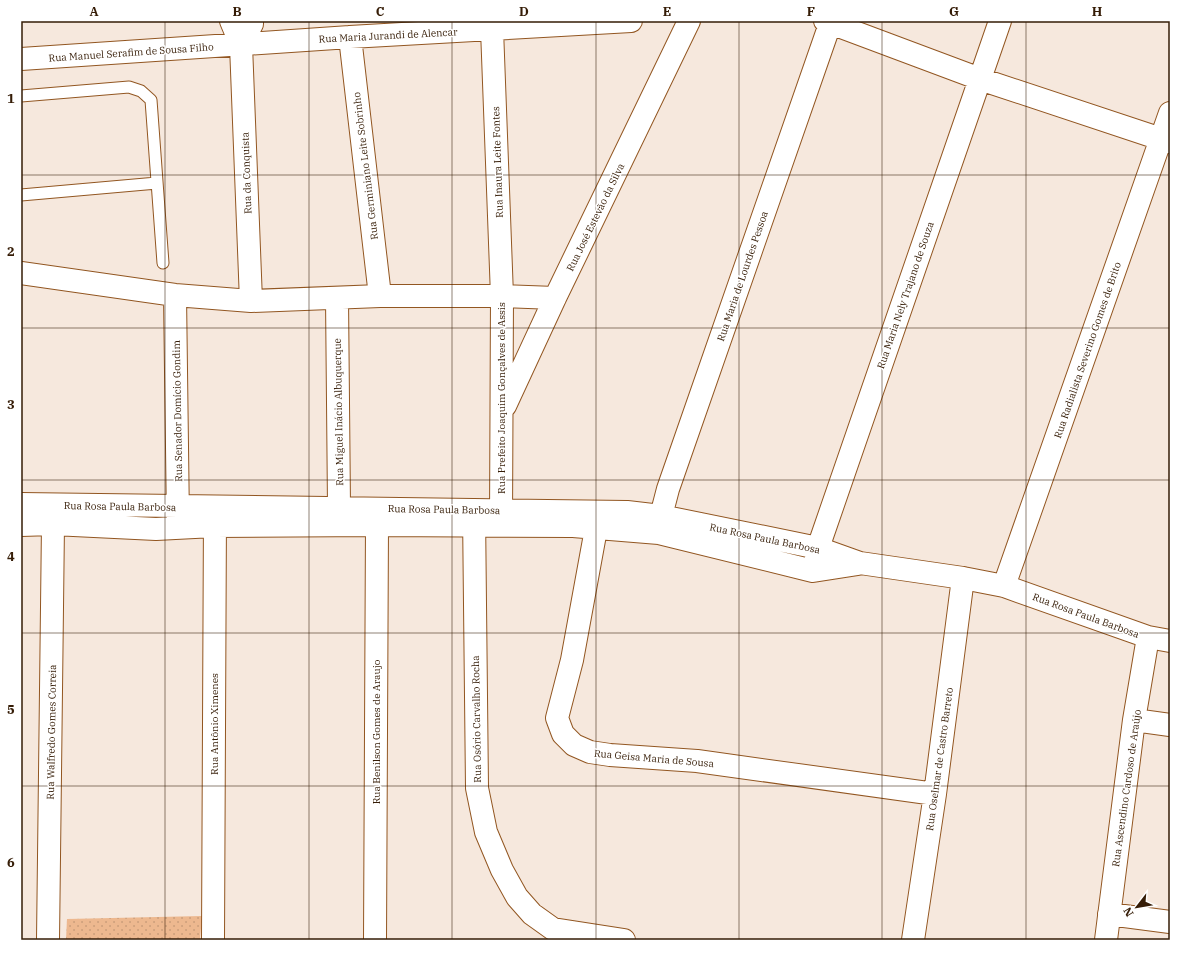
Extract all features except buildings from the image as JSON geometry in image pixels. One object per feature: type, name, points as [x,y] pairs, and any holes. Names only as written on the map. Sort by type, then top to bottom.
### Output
[{"type":"street","points":[[230,21],[240,45]]},
{"type":"street","points":[[240,45],[252,24],[252,21]]},
{"type":"street","name":"Rua Maria Jurandi de Alencar","points":[[240,45],[350,37],[631,21]]},
{"type":"street","name":"Rua José Estevão da Silva","points":[[502,413],[555,298],[689,21]]},
{"type":"street","points":[[829,21],[980,78],[1166,140]]},
{"type":"street","name":"Rua Maria de Lourdes Pessoa","points":[[660,524],[668,489],[829,21]]},
{"type":"street","name":"Rua Maria Nely Trajano de Souza","points":[[813,571],[818,548],[1000,21]]},
{"type":"street","name":"Rua Inaura Leite Fontes","points":[[492,29],[502,296]]},
{"type":"street","name":"Rua Germiniano Leite Sobrinho","points":[[350,37],[380,296]]},
{"type":"street","name":"Rua Manuel Serafim de Sousa Filho","points":[[21,59],[240,45]]},
{"type":"street","name":"Rua da Conquista","points":[[240,45],[251,301]]},
{"type":"street","name":"Rua Radialista Severino Gomes de Brito","points":[[1004,586],[1166,140],[1170,113]]},
{"type":"street","points":[[21,273],[175,295],[251,301],[380,296],[502,296],[555,298]]},
{"type":"street","name":"Rua Senador Domício Gondim","points":[[175,295],[178,517]]},
{"type":"street","name":"Rua Prefeito Joaquim Gonçalves de Assis","points":[[501,517],[502,296]]},
{"type":"street","name":"Rua Miguel Inácio Albuquerque","points":[[337,298],[339,516]]},
{"type":"street","name":"Rua Rosa Paula Barbosa","points":[[21,504],[178,517],[501,517],[628,512],[660,524],[813,571],[860,563]]},
{"type":"street","name":"Rua Rosa Paula Barbosa","points":[[339,516],[377,525],[474,517]]},
{"type":"street","name":"Rua Rosa Paula Barbosa","points":[[21,525],[53,524],[156,529],[178,517]]},
{"type":"street","name":"Rua Antônio Ximenes","points":[[213,940],[215,517]]},
{"type":"street","name":"Rua Osório Carvalho Rocha","points":[[474,517],[476,788],[486,832],[506,877],[517,897],[553,934]]},
{"type":"street","name":"Rua Rosa Paula Barbosa","points":[[501,517],[596,529],[660,524],[818,548],[860,563],[963,578],[1004,586],[1148,637],[1170,641]]},
{"type":"street","name":"Rua Walfredo Gomes Correia","points":[[48,940],[53,524]]},
{"type":"street","name":"Rua Benilson Gomes de Araujo","points":[[375,940],[377,525]]},
{"type":"street","name":"Rua Geisa Maria de Sousa","points":[[596,529],[572,660],[557,718],[563,734],[574,745],[590,752],[610,755],[698,761],[935,794]]},
{"type":"street","name":"Rua Oselmar de Castro Barreto","points":[[912,940],[935,794],[963,578]]},
{"type":"street","name":"Rua Ascendino Cardoso de Araújo","points":[[1106,940],[1134,720],[1148,637]]},
{"type":"street","points":[[1134,720],[1170,725]]},
{"type":"street","points":[[1109,914],[1170,922]]},
{"type":"street","points":[[553,934],[624,940]]},
{"type":"lane","points":[[21,96],[129,87],[141,91],[151,100],[164,263]]},
{"type":"lane","points":[[21,195],[157,183]]},
{"type":"shaded area","points":[[202,916],[200,940],[66,940],[67,919]]}]
